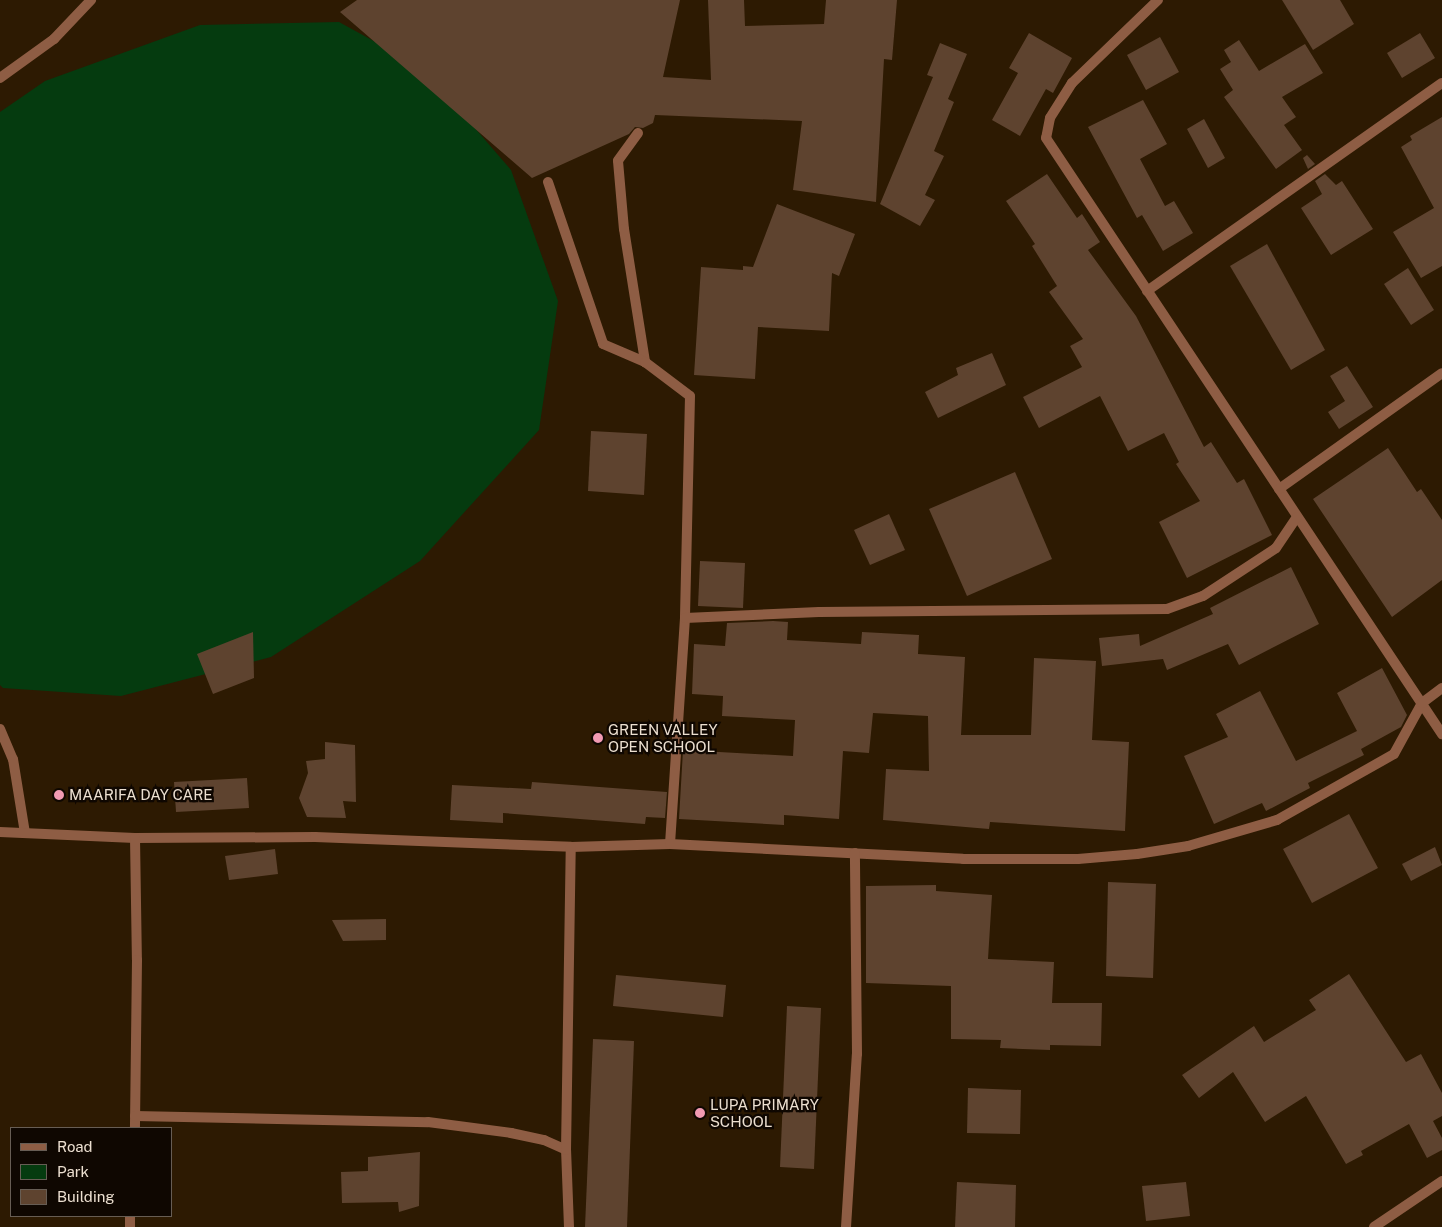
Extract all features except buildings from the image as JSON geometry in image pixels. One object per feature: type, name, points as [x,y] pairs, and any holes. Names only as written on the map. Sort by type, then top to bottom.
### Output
[{"type":"street","points":[[0,78],[54,39],[90,0]]},
{"type":"street","points":[[1158,0],[1072,82],[1050,118],[1046,138],[1442,734]]},
{"type":"street","points":[[1148,291],[1442,83]]},
{"type":"street","points":[[638,133],[618,161],[624,229],[645,362]]},
{"type":"street","points":[[548,182],[603,344],[645,362],[690,396],[685,618],[670,844]]},
{"type":"street","points":[[1279,489],[1442,374]]},
{"type":"street","points":[[685,618],[819,612],[1167,609],[1203,596],[1276,548],[1297,517]]},
{"type":"street","points":[[0,832],[135,838],[315,837],[572,847],[670,844],[963,859],[1078,859],[1197,844],[1277,820],[1394,754],[1422,703],[1442,688]]},
{"type":"street","points":[[0,730],[13,759],[25,833]]},
{"type":"street","points":[[135,838],[135,1127]]},
{"type":"street","points":[[569,1227],[566,1150],[572,847]]},
{"type":"street","points":[[846,1227],[857,1054],[855,853]]},
{"type":"street","points":[[135,1116],[428,1122],[511,1132],[544,1140],[566,1150]]},
{"type":"street","points":[[1374,1227],[1442,1181]]},
{"type":"green space","points":[[339,22],[423,68],[511,170],[558,301],[539,430],[420,561],[271,657],[121,696],[3,688],[0,685],[0,112],[45,81],[200,25]]},
{"type":"place","name":"GREEN VALLEY OPEN SCHOOL","points":[[598,738]]},
{"type":"place","name":"MAARIFA DAY CARE","points":[[59,795]]},
{"type":"place","name":"LUPA PRIMARY SCHOOL","points":[[700,1113]]}]
